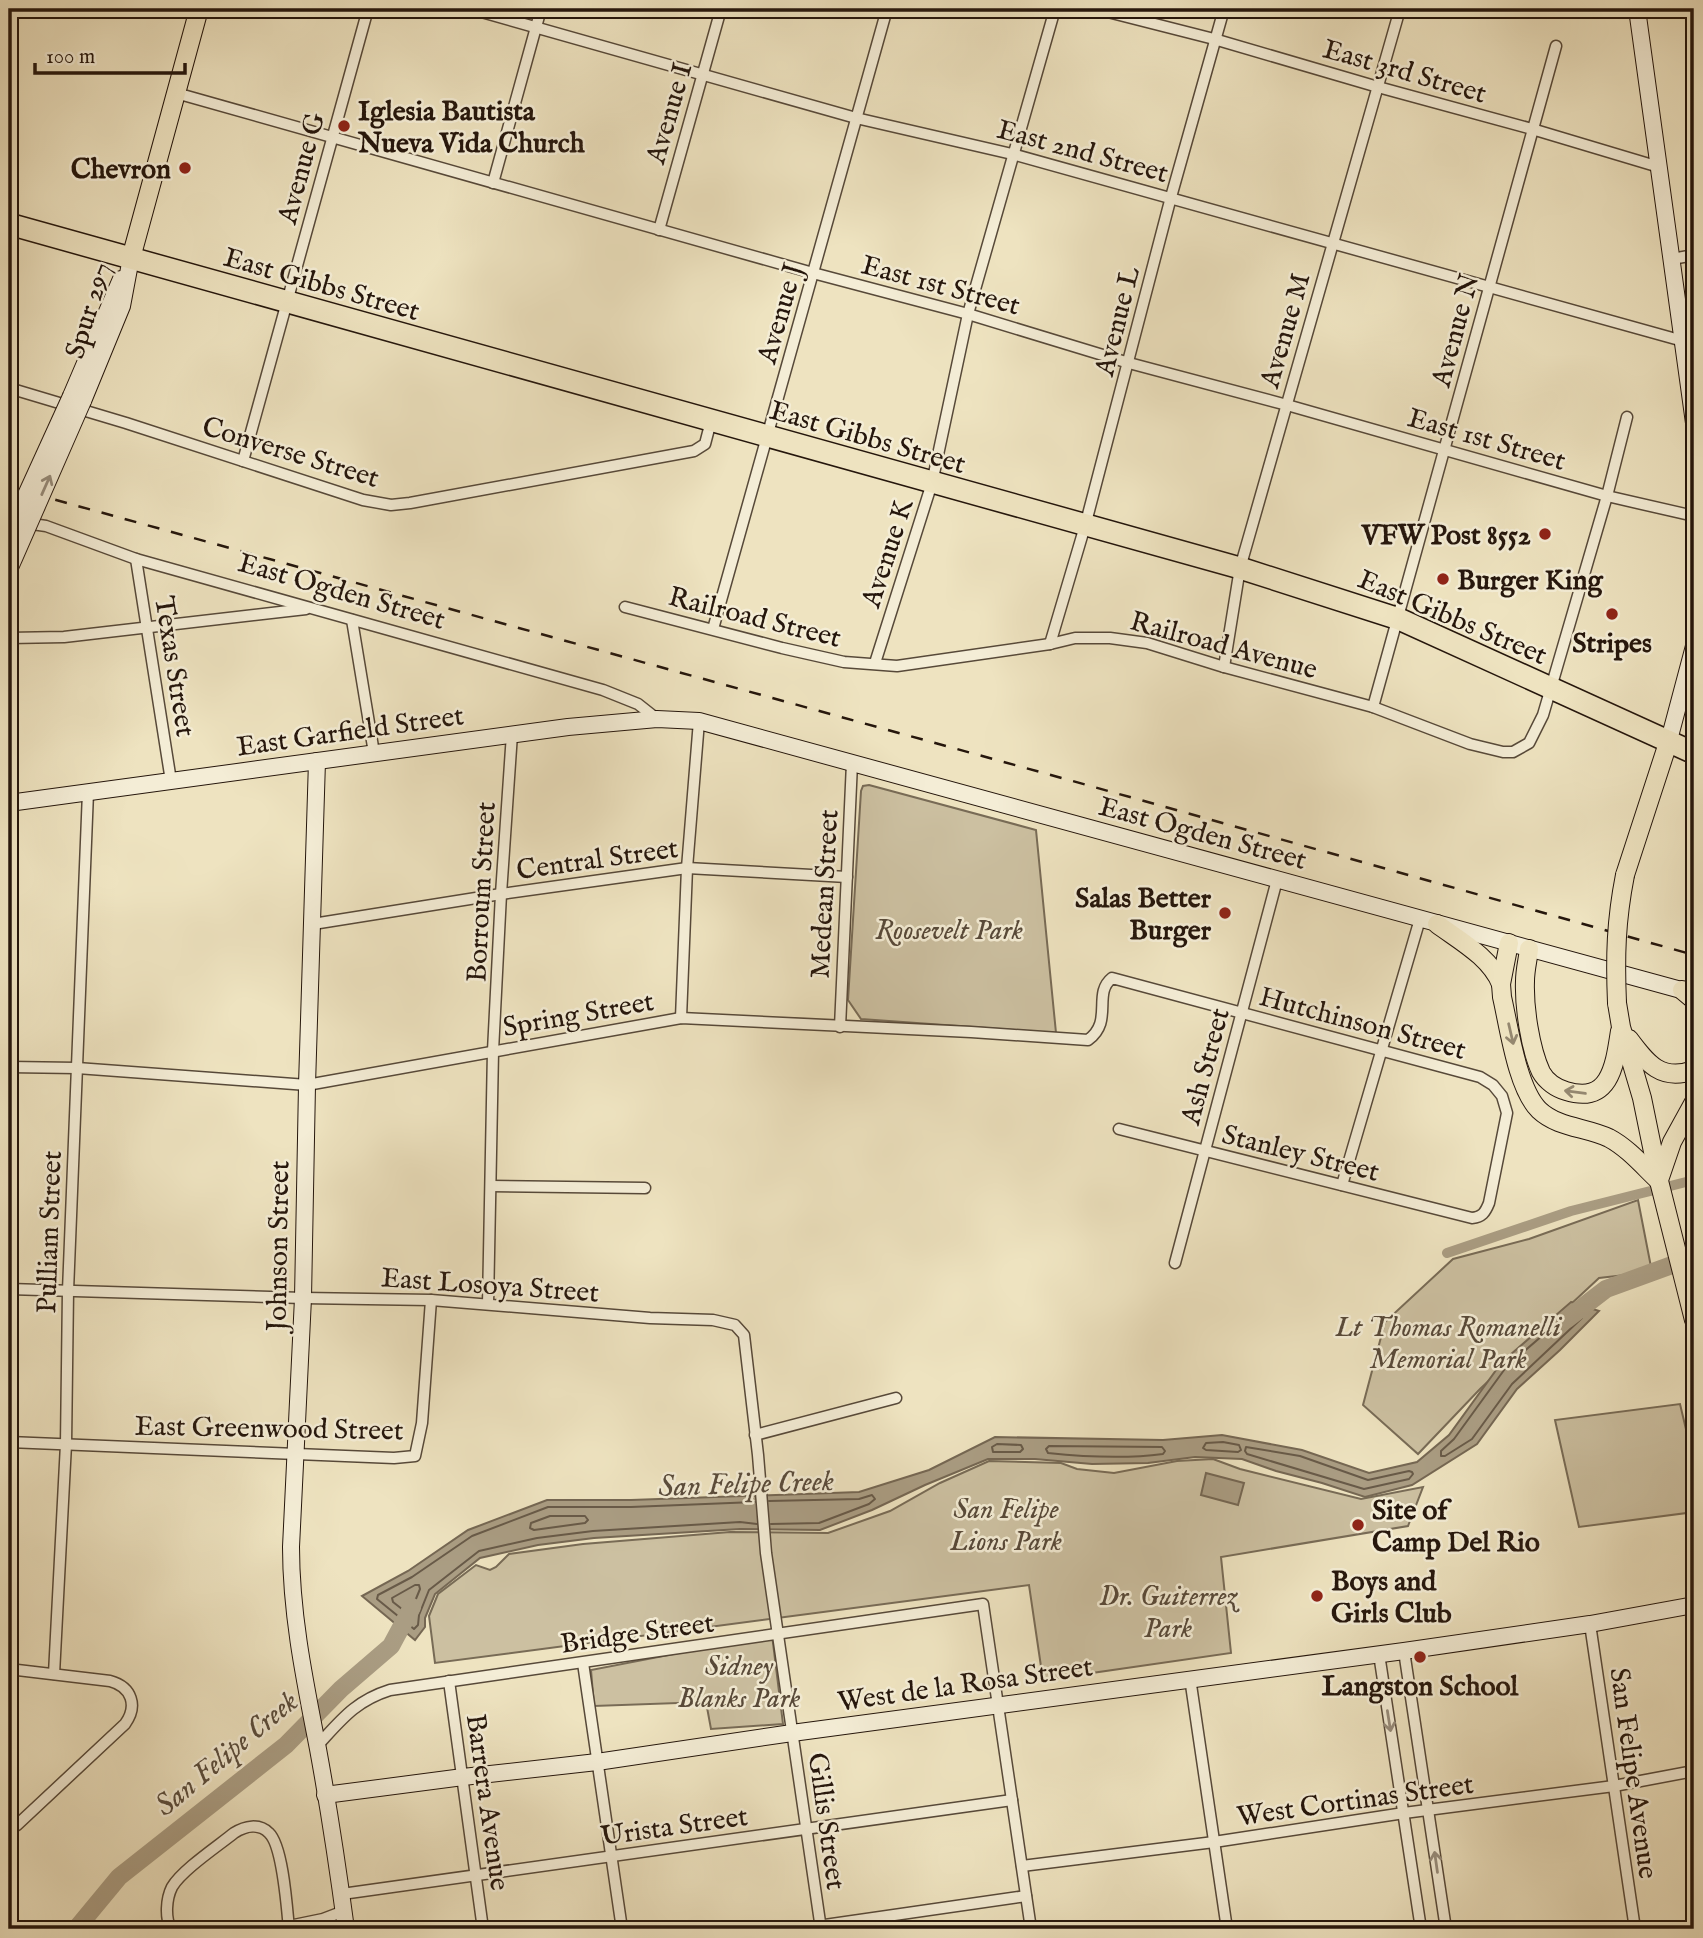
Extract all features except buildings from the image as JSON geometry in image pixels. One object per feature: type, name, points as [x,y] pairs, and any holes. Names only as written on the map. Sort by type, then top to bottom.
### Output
[{"type":"highway","name":"East Gibbs Street","points":[[9,224],[1240,568],[1399,619],[1694,753]]},
{"type":"main road","points":[[131,258],[199,9]]},
{"type":"main road","points":[[1637,9],[1694,423]]},
{"type":"main road","name":"Spur 297","points":[[9,532],[121,306],[131,258]]},
{"type":"main road","name":"Spur 297","points":[[9,570],[77,399]]},
{"type":"main road","points":[[1694,646],[1668,740],[1625,875],[1618,906],[1615,955],[1621,1027],[1642,1098],[1659,1181],[1694,1320]]},
{"type":"main road","name":"East Garfield Street","points":[[9,803],[512,734],[657,719],[699,721]]},
{"type":"main road","name":"East Ogden Street","points":[[699,721],[1690,994]]},
{"type":"main road","name":"Johnson Street","points":[[317,761],[303,1298],[291,1581],[306,1694],[346,1929]]},
{"type":"main road","points":[[1428,921],[1483,959],[1496,974],[1501,984],[1522,1083],[1539,1110],[1561,1123],[1612,1139],[1659,1181]]},
{"type":"main road","points":[[1501,984],[1509,943]]},
{"type":"main road","points":[[1529,949],[1525,981],[1526,1010],[1535,1056],[1542,1075],[1551,1084],[1564,1091],[1593,1093],[1606,1082],[1614,1067],[1621,1027]]},
{"type":"main road","points":[[1621,1027],[1648,1063],[1660,1071],[1676,1074],[1694,1070]]},
{"type":"main road","points":[[1659,1181],[1672,1142],[1694,1102]]},
{"type":"main road","name":"West de la Rosa Street","points":[[325,1795],[597,1762],[1190,1678],[1404,1651],[1590,1624],[1694,1605]]},
{"type":"street","name":"Avenue G","points":[[243,461],[368,9]]},
{"type":"street","name":"East 2nd Street","points":[[471,9],[856,118],[1012,154],[1171,197],[1683,341]]},
{"type":"street","points":[[493,183],[541,9]]},
{"type":"street","name":"Avenue I","points":[[659,230],[721,9]]},
{"type":"street","name":"Avenue J","points":[[713,629],[887,9]]},
{"type":"street","name":"Avenue K","points":[[875,663],[932,483],[968,314],[1055,9]]},
{"type":"street","name":"East 3rd Street","points":[[1096,9],[1214,39],[1660,167]]},
{"type":"street","name":"Avenue L","points":[[1050,644],[1085,526],[1171,197],[1224,9]]},
{"type":"street","name":"Avenue M","points":[[1224,667],[1240,568],[1400,9]]},
{"type":"street","name":"Avenue N","points":[[1373,707],[1556,46]]},
{"type":"street","name":"East 1st Street","points":[[176,93],[813,273],[968,314],[1129,363],[1607,496],[1694,516]]},
{"type":"street","points":[[1672,259],[1694,255]]},
{"type":"street","name":"Converse Street","points":[[9,388],[373,503],[391,505],[694,451],[705,444],[711,421]]},
{"type":"street","points":[[1550,687],[1607,496],[1627,417]]},
{"type":"street","name":"East Ogden Street","points":[[9,521],[46,526],[136,559],[603,690],[638,704],[657,719]]},
{"type":"street","name":"Texas Street","points":[[136,559],[171,781]]},
{"type":"street","name":"Railroad Street","points":[[625,607],[844,662],[875,663]]},
{"type":"street","points":[[9,638],[64,637],[312,608]]},
{"type":"street","points":[[352,620],[374,753]]},
{"type":"street","name":"Railroad Avenue","points":[[875,663],[897,666],[1075,638],[1110,638],[1147,643],[1224,667],[1373,707],[1470,744],[1513,752],[1529,743],[1543,715],[1550,687]]},
{"type":"street","points":[[681,1018],[687,867],[699,721]]},
{"type":"street","name":"Borroum Street","points":[[488,1304],[494,1051],[512,734]]},
{"type":"street","name":"Medean Street","points":[[840,1027],[852,763]]},
{"type":"street","name":"Pulliam Street","points":[[54,1674],[66,1444],[68,1291],[88,792]]},
{"type":"street","name":"Central Street","points":[[313,925],[687,867],[847,877]]},
{"type":"street","name":"Ash Street","points":[[1175,1263],[1278,880]]},
{"type":"street","points":[[1342,1185],[1381,1050],[1428,921]]},
{"type":"street","name":"Spring Street","points":[[9,1067],[77,1069],[307,1085],[681,1018],[1087,1040],[1096,1034],[1100,1027],[1104,989],[1112,978]]},
{"type":"street","name":"Hutchinson Street","points":[[1112,978],[1480,1077],[1493,1085],[1502,1096],[1507,1113],[1489,1203],[1486,1212],[1480,1217],[1472,1218]]},
{"type":"street","name":"Stanley Street","points":[[1119,1129],[1472,1218]]},
{"type":"street","points":[[1694,1161],[1694,1177]]},
{"type":"street","points":[[491,1186],[645,1188]]},
{"type":"street","name":"East Losoya Street","points":[[9,1289],[431,1300],[650,1318],[713,1320],[734,1325],[744,1335],[766,1553]]},
{"type":"street","name":"East Greenwood Street","points":[[9,1442],[394,1458],[415,1456],[422,1423],[431,1300]]},
{"type":"street","points":[[755,1435],[896,1398]]},
{"type":"street","name":"Gillis Street","points":[[766,1553],[820,1928]]},
{"type":"street","name":"Bridge Street","points":[[315,1739],[358,1704],[390,1690],[983,1604],[998,1705]]},
{"type":"street","name":"San Felipe Avenue","points":[[1590,1624],[1635,1929]]},
{"type":"street","points":[[1404,1651],[1446,1929]]},
{"type":"street","points":[[1379,1654],[1421,1929]]},
{"type":"street","points":[[583,1663],[622,1929]]},
{"type":"street","points":[[9,1669],[119,1683],[127,1690],[132,1707],[130,1717],[124,1724],[9,1830]]},
{"type":"street","points":[[1190,1678],[1227,1929]]},
{"type":"street","name":"Barrera Avenue","points":[[449,1681],[484,1929]]},
{"type":"street","points":[[998,1705],[1031,1929]]},
{"type":"street","name":"West Cortinas Street","points":[[1022,1866],[1614,1786],[1694,1770]]},
{"type":"street","name":"Urista Street","points":[[342,1895],[1012,1800]]},
{"type":"street","points":[[171,1929],[167,1922],[167,1906],[172,1887],[242,1828],[252,1826],[269,1833],[275,1841],[289,1928],[344,1911]]},
{"type":"street","points":[[797,1929],[820,1928],[1026,1896]]},
{"type":"green space","name":"Roosevelt Park","points":[[869,785],[1036,830],[1056,1033],[861,1019],[848,1000],[861,791],[863,786]]},
{"type":"green space","name":"Lt Thomas Romanelli Memorial Park","points":[[1638,1200],[1652,1272],[1599,1278],[1480,1389],[1418,1454],[1363,1405],[1385,1322],[1453,1259],[1529,1239]]},
{"type":"green space","points":[[1680,1404],[1694,1463],[1694,1512],[1579,1527],[1555,1420]]},
{"type":"green space","name":"San Felipe Lions Park","points":[[1213,1459],[1240,1469],[1361,1499],[1423,1487],[1408,1526],[1221,1557],[1231,1653],[1043,1680],[1029,1585],[435,1663],[429,1616],[438,1594],[476,1565],[490,1570],[509,1554],[583,1544],[730,1532],[828,1533],[890,1511],[940,1483],[989,1461],[1061,1463],[1077,1469],[1114,1473],[1177,1461]]},
{"type":"green space","name":"Sidney Blanks Park","points":[[772,1635],[783,1724],[711,1729],[706,1702],[594,1706],[591,1670]]},
{"type":"water","points":[[1571,1302],[1599,1311],[1517,1389],[1477,1444],[1412,1485],[1365,1497],[1242,1459],[1195,1457],[1148,1463],[1092,1464],[1035,1459],[988,1459],[820,1530],[740,1529],[594,1538],[538,1545],[480,1558],[435,1594],[425,1618],[425,1627],[415,1640],[362,1596],[408,1571],[468,1530],[547,1500],[631,1500],[859,1492],[929,1470],[995,1437],[1163,1440],[1222,1435],[1302,1450],[1369,1473],[1417,1462],[1449,1435],[1502,1362]]},
{"type":"water","points":[[1206,1473],[1244,1483],[1238,1505],[1201,1495]]},
{"type":"waterway","points":[[1447,1253],[1571,1211],[1694,1180]]},
{"type":"waterway","name":"San Felipe Creek","points":[[1567,1319],[1606,1289],[1694,1257]]},
{"type":"waterway","name":"San Felipe Creek","points":[[76,1929],[119,1877],[286,1745],[341,1689],[391,1646],[412,1607]]},
{"type":"railway","points":[[9,487],[1694,955]]},
{"type":"place","name":"Iglesia Bautista Nueva Vida Church","points":[[344,126]]},
{"type":"place","name":"Chevron","points":[[185,168]]},
{"type":"place","name":"VFW Post 8552","points":[[1545,534]]},
{"type":"place","name":"Burger King","points":[[1443,579]]},
{"type":"place","name":"Stripes","points":[[1612,614]]},
{"type":"place","name":"Salas Better Burger","points":[[1225,913]]},
{"type":"place","name":"Site of Camp Del Rio","points":[[1358,1525]]},
{"type":"place","name":"Boys and Girls Club","points":[[1317,1596]]},
{"type":"place","name":"Langston School","points":[[1420,1657]]},
{"type":"park label","name":"Dr. Guiterrez Park","points":[[1168,1611]]}]
